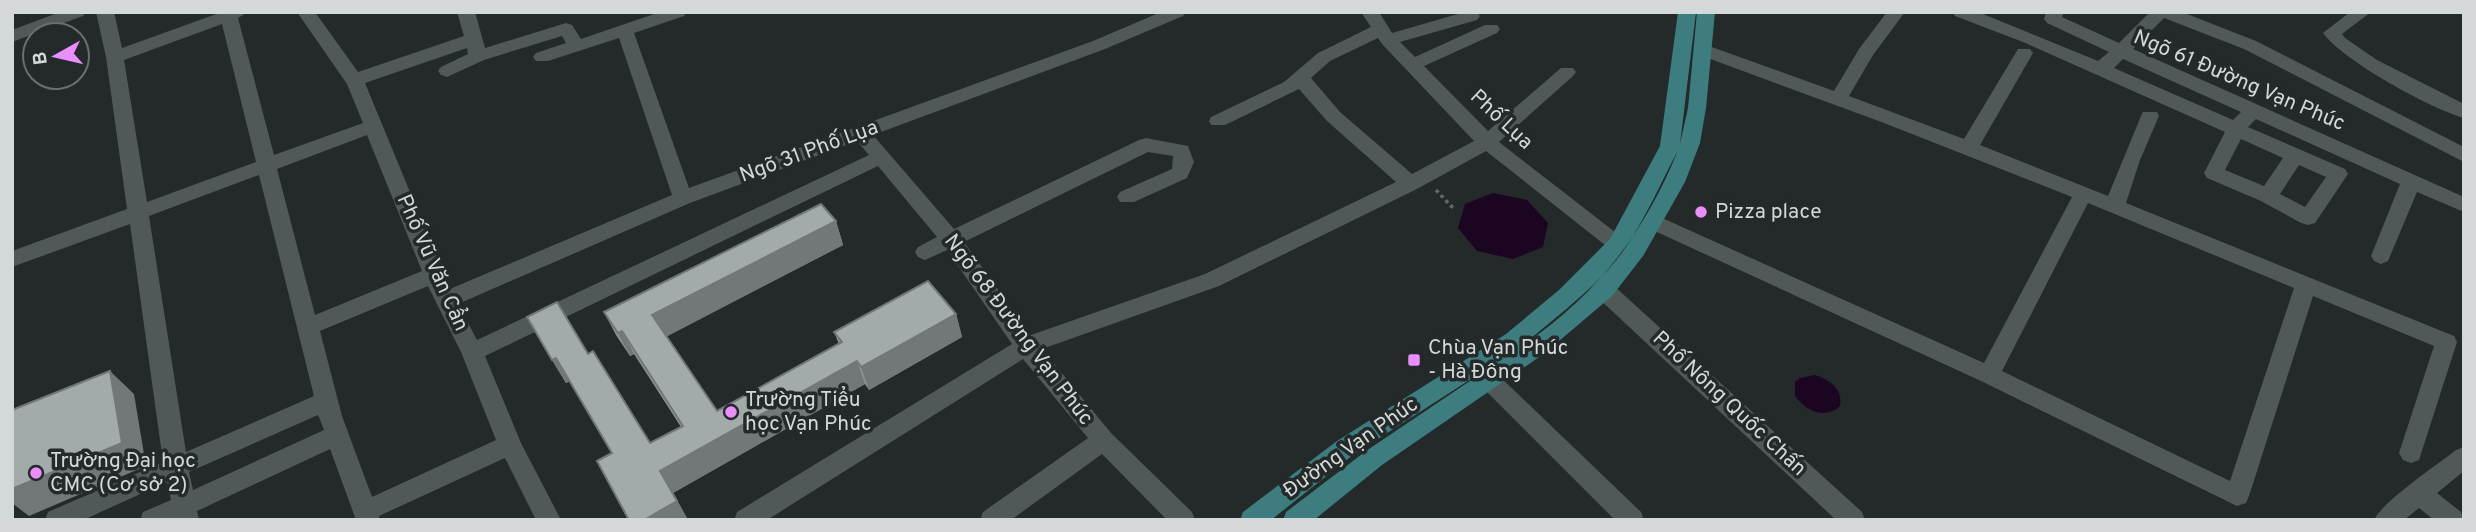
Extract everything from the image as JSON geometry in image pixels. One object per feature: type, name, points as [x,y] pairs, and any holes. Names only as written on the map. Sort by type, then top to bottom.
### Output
[{"type":"main road","name":"Đường Vạn Phúc","points":[[1252,520],[1345,448],[1481,372],[1537,347],[1604,290],[1636,251],[1653,222],[1675,181],[1690,143],[1694,48],[1687,12]]},
{"type":"main road","name":"Đường Vạn Phúc","points":[[1295,520],[1481,372],[1514,340],[1567,296],[1617,244],[1634,217],[1670,146],[1694,48],[1706,12]]},
{"type":"street","points":[[12,36],[77,12]]},
{"type":"street","points":[[105,12],[115,57],[185,512]]},
{"type":"street","name":"Phố Vũ Văn Cẩn","points":[[306,12],[354,80],[434,275],[472,352],[510,445],[549,520]]},
{"type":"street","points":[[467,12],[476,47]]},
{"type":"street","points":[[542,57],[679,12],[684,15],[692,12]]},
{"type":"street","name":"Ngõ 31 Phố Lụa","points":[[446,300],[682,198],[1099,45],[1177,12]]},
{"type":"street","name":"Phố Lụa","points":[[1370,12],[1412,65],[1487,142],[1617,244]]},
{"type":"street","points":[[1839,98],[1865,53],[1896,12]]},
{"type":"street","points":[[1961,12],[2029,38],[2056,52],[2237,127],[2339,174],[2308,218],[2268,196],[2214,173],[2237,127],[2254,110]]},
{"type":"street","points":[[2055,12],[2053,19],[2121,51],[2162,12],[2250,45],[2464,155]]},
{"type":"street","points":[[2362,12],[2332,33],[2335,41],[2354,54],[2464,112]]},
{"type":"street","points":[[115,57],[234,15],[326,401],[367,515],[510,445]]},
{"type":"street","points":[[1218,121],[1291,86],[1324,57],[1385,34],[1471,16]]},
{"type":"street","points":[[354,80],[476,47],[566,29],[577,46]]},
{"type":"street","points":[[1412,65],[1492,29]]},
{"type":"street","points":[[625,31],[682,198]]},
{"type":"street","points":[[447,71],[476,47]]},
{"type":"street","points":[[1694,48],[1839,98],[2115,204],[2446,342],[2411,453]]},
{"type":"street","name":"Ngõ 61 Đường Vạn Phúc","points":[[2101,69],[2121,51],[2464,205]]},
{"type":"street","points":[[1969,148],[2024,53]]},
{"type":"street","points":[[746,520],[1026,346],[1212,280],[1410,184],[1487,142],[1567,72]]},
{"type":"street","points":[[1301,77],[1321,105],[1410,184]]},
{"type":"street","points":[[2115,204],[2130,160],[2150,116]]},
{"type":"street","points":[[12,259],[373,126]]},
{"type":"street","name":"Ngõ 68 Đường Vạn Phúc","points":[[861,133],[950,238],[1026,346],[1103,440],[1183,520]]},
{"type":"street","points":[[925,252],[1146,145],[1181,150],[1184,162],[1180,173],[1127,197]]},
{"type":"street","points":[[2268,196],[2296,155]]},
{"type":"street","points":[[472,352],[881,157]]},
{"type":"street","points":[[2381,257],[2412,180]]},
{"type":"street","points":[[1989,374],[2084,192]]},
{"type":"street","points":[[1653,222],[1989,374],[2236,496],[2306,284]]},
{"type":"street","points":[[308,327],[434,275]]},
{"type":"street","name":"Phố Nông Quốc Chấn","points":[[1604,290],[1853,520]]},
{"type":"street","points":[[1481,372],[1632,520]]},
{"type":"street","points":[[57,520],[326,401]]},
{"type":"street","points":[[152,520],[185,512],[337,435]]},
{"type":"street","points":[[992,520],[1103,440]]},
{"type":"street","points":[[2392,518],[2419,493],[2458,470]]},
{"type":"street","points":[[2419,493],[2452,520]]},
{"type":"path","points":[[1444,198],[1454,209]]},
{"type":"shaded area","points":[[1493,193],[1527,200],[1548,223],[1543,247],[1513,259],[1477,251],[1458,228],[1465,204]]},
{"type":"shaded area","points":[[1815,375],[1837,390],[1840,406],[1834,410],[1816,412],[1795,396],[1795,382],[1800,378]]},
{"type":"building","points":[[821,204],[836,221],[652,315],[717,411],[842,342],[834,332],[928,281],[956,314],[861,367],[857,361],[660,471],[677,501],[644,520],[629,520],[597,461],[612,453],[556,358],[552,360],[527,317],[557,302],[588,354],[593,351],[650,443],[683,426],[622,331],[618,333],[604,312]]},
{"type":"building","points":[[110,371],[122,443],[12,489],[12,410]]},
{"type":"place","name":"Pizza place","points":[[1701,212]]},
{"type":"place","name":"Chùa Vạn Phúc - Hà Đông","points":[[1414,360]]},
{"type":"place","name":"Trường Tiểu học Vạn Phúc","points":[[731,412]]},
{"type":"place","name":"Trường Đại học CMC (Cơ sở 2)","points":[[36,473]]}]
